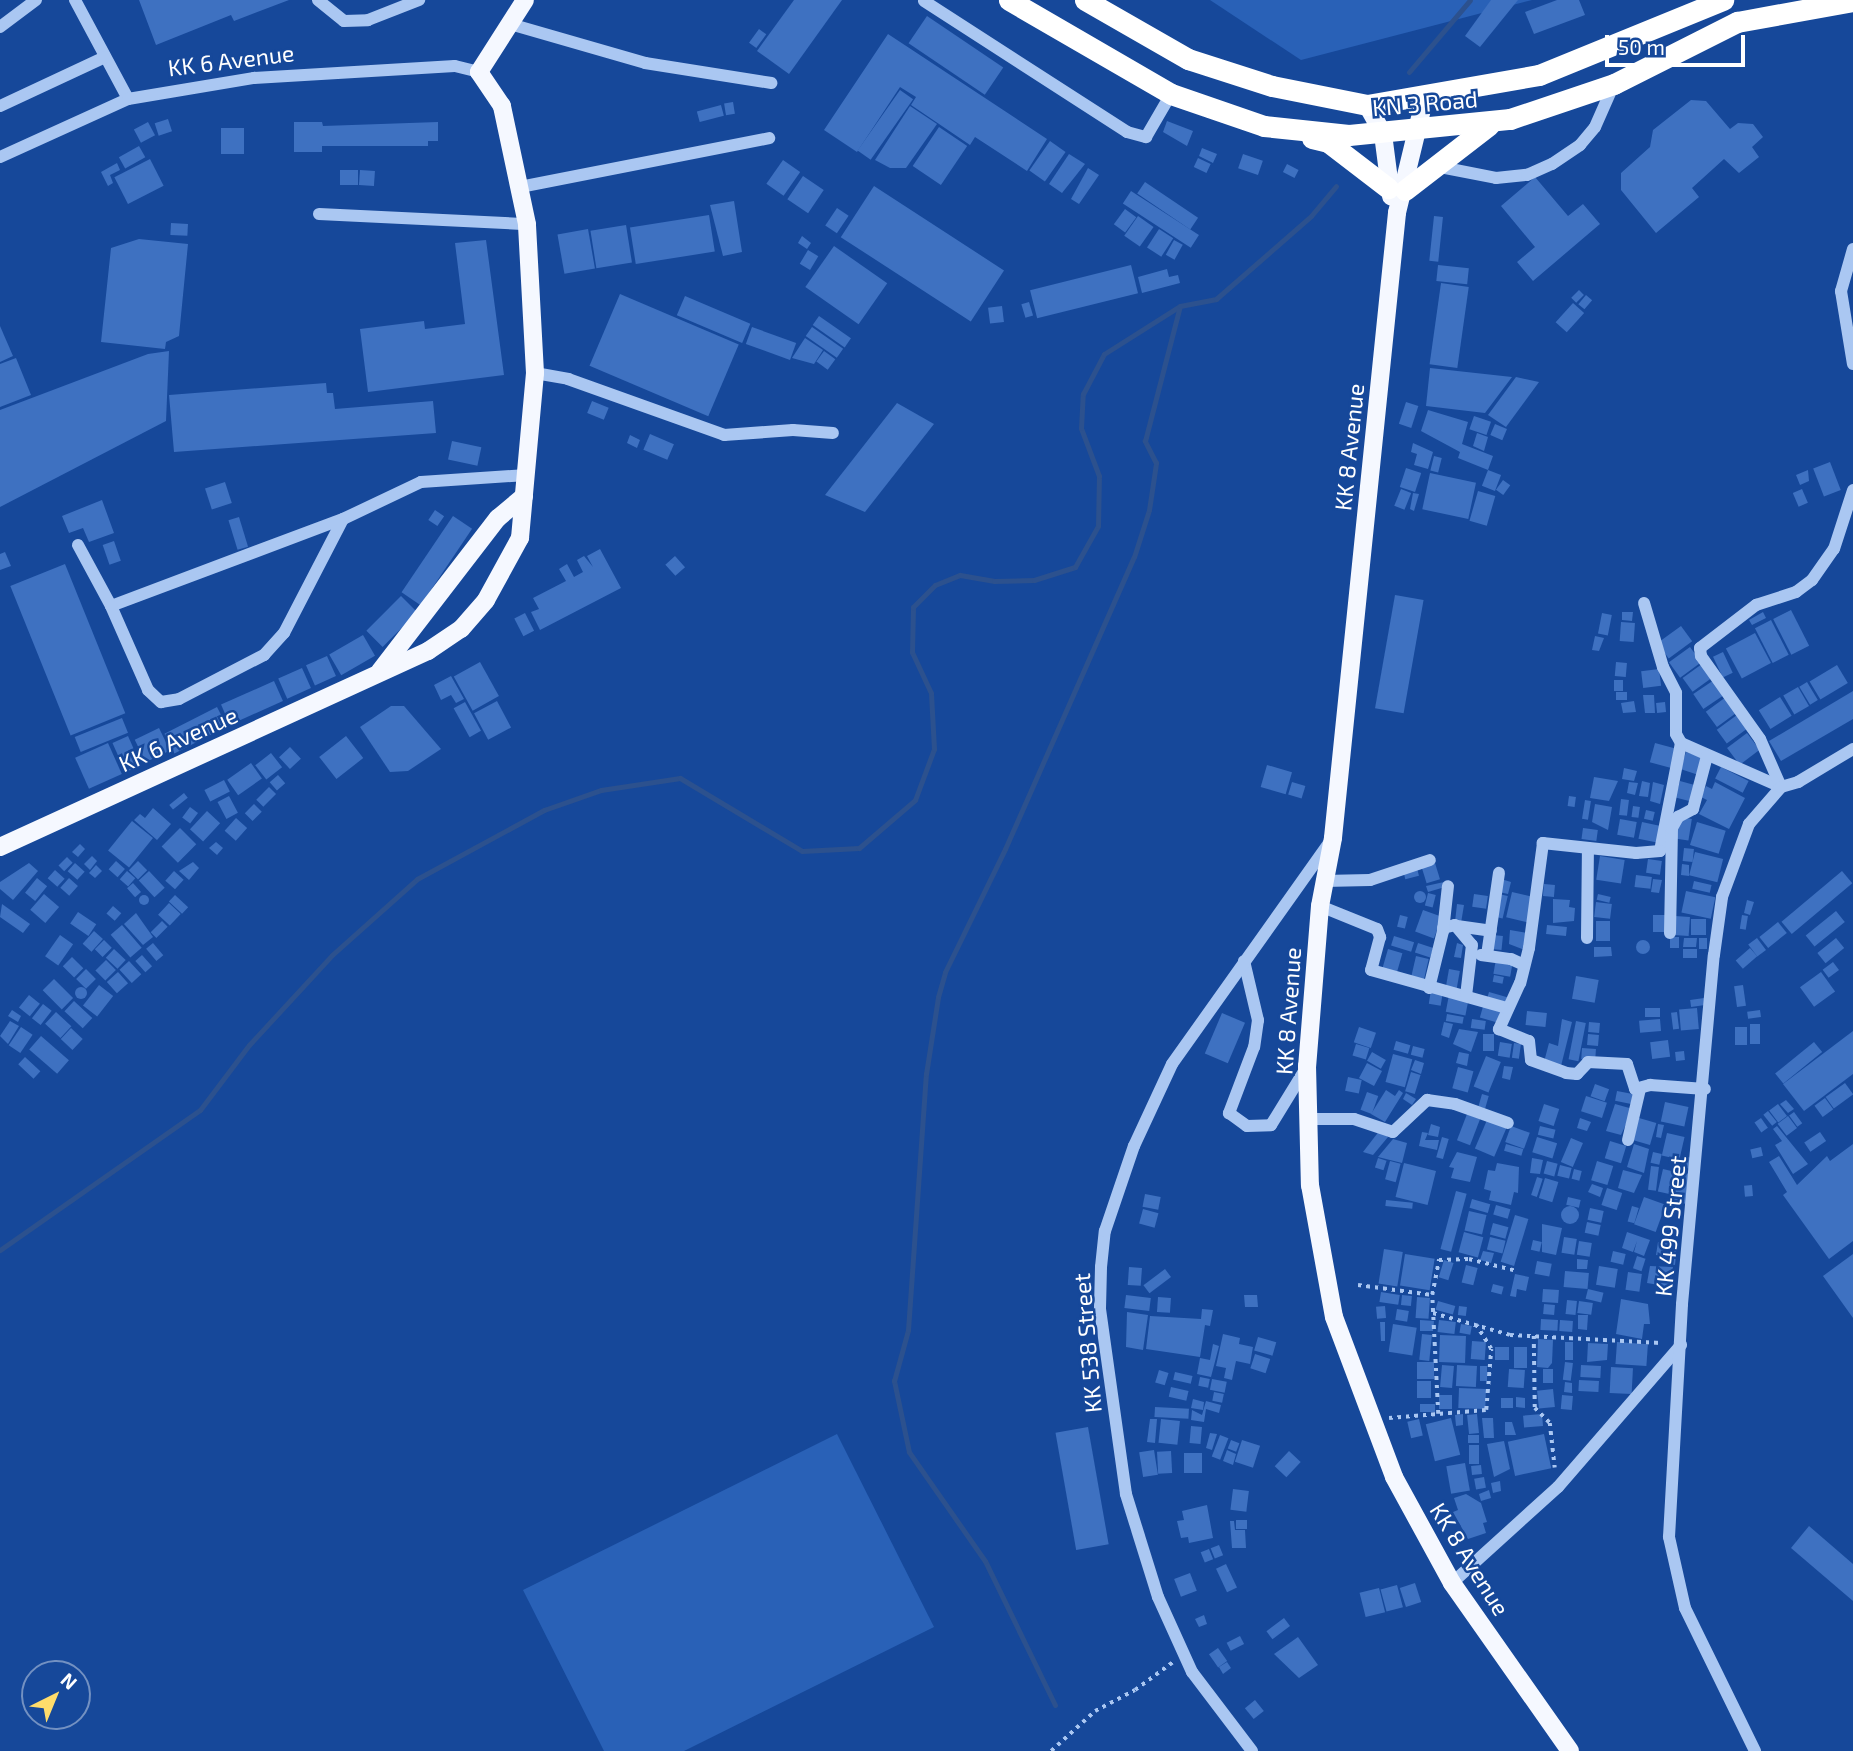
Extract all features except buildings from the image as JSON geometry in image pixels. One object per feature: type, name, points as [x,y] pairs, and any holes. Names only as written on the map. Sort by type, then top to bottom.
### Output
[{"type":"highway","name":"KN 3 Road","points":[[1009,0],[1171,94],[1290,132],[1383,134],[1491,123],[1614,84],[1737,22],[1853,1]]},
{"type":"highway","name":"KN 3 Road","points":[[1084,0],[1188,58],[1272,86],[1367,105],[1539,75],[1723,0]]},
{"type":"highway","points":[[1290,132],[1328,142],[1397,189],[1434,166],[1491,123]]},
{"type":"main road","points":[[479,72],[525,0]]},
{"type":"main road","points":[[1730,0],[1737,22]]},
{"type":"main road","name":"KK 6 Avenue","points":[[0,847],[375,676],[461,629],[486,600],[520,538],[535,373],[527,224],[498,96],[479,72]]},
{"type":"main road","points":[[1397,189],[1417,131],[1425,97]]},
{"type":"main road","name":"KK 8 Avenue","points":[[1367,105],[1383,134],[1397,189],[1397,213],[1333,838],[1320,906],[1307,1066],[1310,1185],[1334,1317],[1370,1421],[1424,1538],[1452,1583],[1570,1751]]},
{"type":"main road","name":"KK 6 Avenue","points":[[375,676],[483,536],[524,496]]},
{"type":"street","points":[[0,27],[36,0]]},
{"type":"street","points":[[75,0],[128,99]]},
{"type":"street","points":[[318,0],[344,21],[368,20],[419,0]]},
{"type":"street","points":[[924,1],[1127,132],[1146,136],[1171,94]]},
{"type":"street","points":[[510,24],[645,63],[771,83]]},
{"type":"street","points":[[0,106],[105,57]]},
{"type":"street","name":"KK 6 Avenue","points":[[0,157],[128,99],[254,78],[455,66],[479,72]]},
{"type":"street","points":[[1434,166],[1496,178],[1527,175],[1552,164],[1580,145],[1595,127],[1614,84]]},
{"type":"street","points":[[520,187],[769,138]]},
{"type":"street","points":[[319,214],[527,224]]},
{"type":"street","points":[[1853,249],[1841,291],[1853,364]]},
{"type":"street","points":[[535,373],[568,379],[724,435],[793,430],[833,433]]},
{"type":"street","points":[[111,606],[343,519],[421,482],[527,475]]},
{"type":"street","points":[[1781,787],[1760,740],[1701,656],[1700,648],[1756,605],[1796,592],[1812,580],[1833,550],[1853,489]]},
{"type":"street","points":[[78,545],[111,606],[148,690],[161,702],[179,699],[264,655],[284,633],[343,519]]},
{"type":"street","points":[[1644,603],[1663,667],[1676,693],[1676,734],[1681,743],[1781,787]]},
{"type":"street","points":[[1681,743],[1660,851],[1644,854],[1543,843],[1524,965],[1499,1028],[1529,1041],[1531,1060],[1573,1074],[1588,1062],[1627,1064],[1632,1088],[1640,1089],[1650,1085],[1704,1088]]},
{"type":"street","name":"KK 499 Street","points":[[1755,1751],[1702,1649],[1673,1570],[1669,1537],[1681,1345],[1722,897],[1749,824],[1781,787],[1798,782],[1853,749]]},
{"type":"street","points":[[1670,933],[1672,828],[1678,817],[1693,808],[1707,756]]},
{"type":"street","name":"KK 538 Street","points":[[1252,1751],[1218,1712],[1183,1654],[1158,1597],[1126,1494],[1100,1308],[1101,1267],[1105,1231],[1134,1146],[1172,1064],[1333,838]]},
{"type":"street","points":[[1587,938],[1588,848]]},
{"type":"street","points":[[1324,881],[1370,880],[1430,860]]},
{"type":"street","points":[[1487,955],[1499,873]]},
{"type":"street","points":[[1429,988],[1449,926],[1448,886]]},
{"type":"street","points":[[1320,906],[1377,929],[1380,937],[1371,971],[1507,1008]]},
{"type":"street","points":[[1449,926],[1491,931]]},
{"type":"street","points":[[1449,926],[1472,945],[1466,996]]},
{"type":"street","points":[[1471,955],[1487,955],[1524,965]]},
{"type":"street","points":[[1244,961],[1258,1020],[1254,1047],[1229,1113],[1247,1126],[1271,1125],[1307,1066]]},
{"type":"street","points":[[1628,1140],[1640,1089]]},
{"type":"street","points":[[1307,1119],[1354,1119],[1393,1132],[1427,1100],[1455,1104],[1508,1123]]},
{"type":"street","points":[[1452,1583],[1558,1487],[1681,1345]]},
{"type":"path","points":[[1438,1414],[1432,1295],[1439,1260],[1447,1257],[1517,1271]]},
{"type":"path","points":[[1358,1285],[1432,1295]]},
{"type":"path","points":[[1433,1313],[1510,1335],[1681,1345]]},
{"type":"path","points":[[1370,1421],[1486,1410],[1491,1349],[1476,1324]]},
{"type":"path","points":[[1534,1336],[1535,1408],[1550,1423],[1558,1487]]},
{"type":"path","points":[[1051,1751],[1095,1711],[1135,1690],[1183,1654]]},
{"type":"shaded area","points":[[1210,0],[1532,0],[1301,60]]},
{"type":"shaded area","points":[[837,1434],[934,1627],[684,1751],[604,1751],[523,1590]]},
{"type":"waterway","points":[[1409,72],[1470,0]]},
{"type":"waterway","points":[[1055,1705],[985,1561],[909,1452],[894,1381],[908,1330],[926,1074],[938,997],[945,972],[1005,849],[1134,557],[1149,510],[1156,463],[1145,441],[1180,306],[1216,299],[1311,216],[1336,186]]},
{"type":"waterway","points":[[0,1250],[200,1110],[249,1045],[332,955],[417,879],[544,810],[601,790],[680,778],[802,851],[859,848],[915,800],[934,749],[931,693],[912,652],[913,607],[935,585],[960,575],[994,581],[1034,580],[1075,567],[1098,526],[1099,476],[1081,428],[1083,394],[1104,354],[1180,306]]}]
